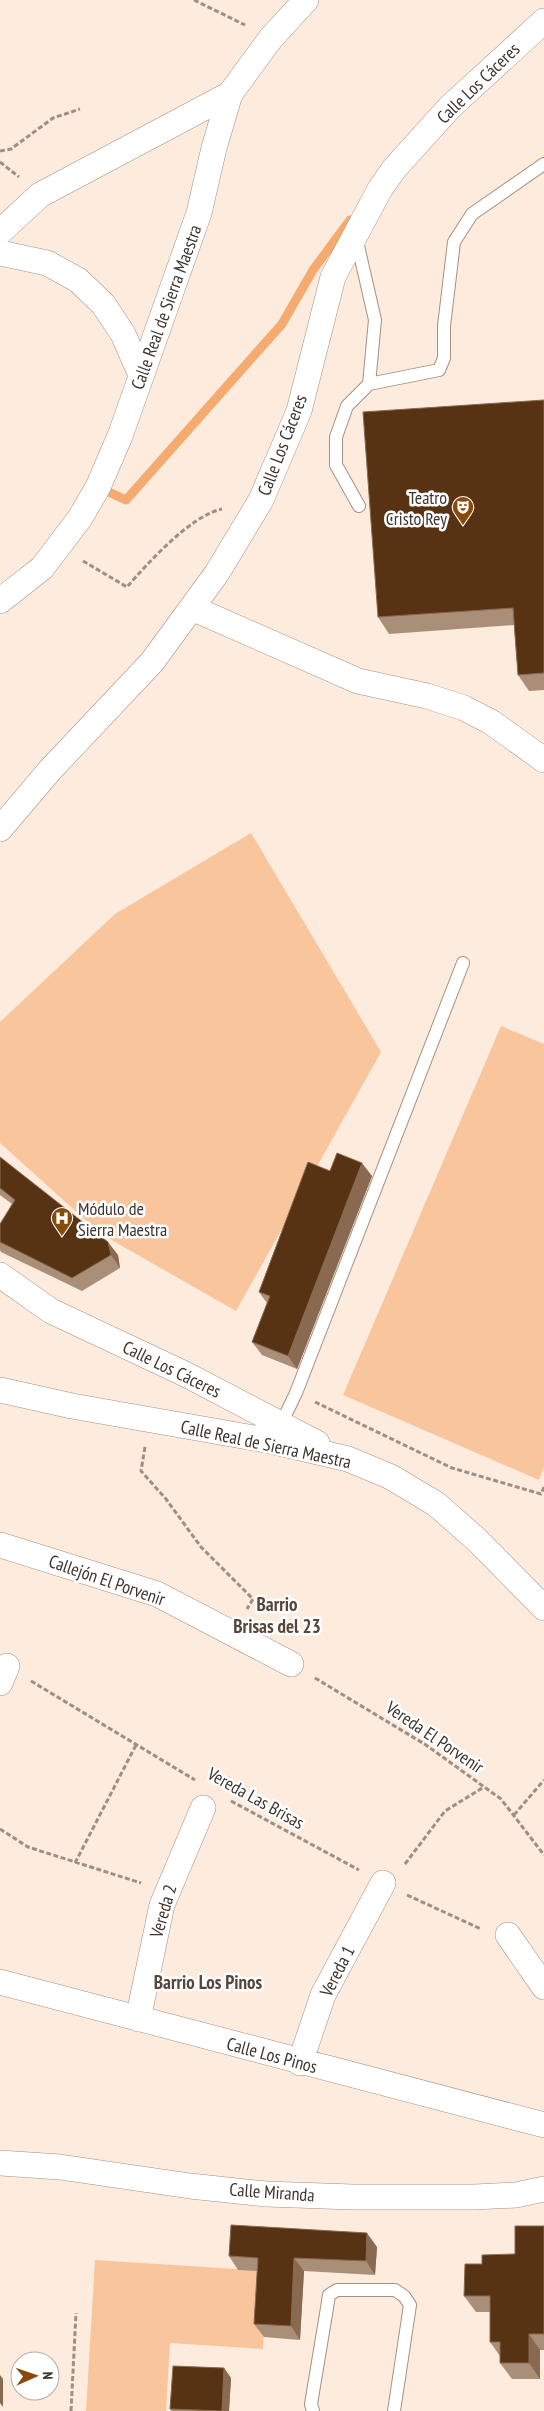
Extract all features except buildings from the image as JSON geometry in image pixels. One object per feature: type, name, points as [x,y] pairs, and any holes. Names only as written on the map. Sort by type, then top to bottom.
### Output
[{"type":"street","name":"Calle Real de Sierra Maestra","points":[[0,600],[42,568],[80,518],[98,487],[120,436],[200,213],[214,148],[230,94],[271,38],[306,0]]},
{"type":"street","name":"Calle Los Cáceres","points":[[0,830],[51,768],[152,662],[217,573],[261,500],[299,412],[333,277],[380,189],[394,169],[450,107],[544,21]]},
{"type":"street","points":[[0,232],[40,195],[230,94]]},
{"type":"street","points":[[0,253],[47,263],[78,280],[103,304],[123,334],[141,375]]},
{"type":"street","points":[[192,608],[358,681],[427,696],[464,708],[491,722],[544,760]]},
{"type":"street","name":"Calle Los Cáceres","points":[[0,1275],[51,1311],[184,1374],[348,1459]]},
{"type":"street","name":"Calle Real de Sierra Maestra","points":[[0,1390],[72,1406],[271,1441],[348,1459],[391,1477],[436,1504],[477,1540],[544,1608]]},
{"type":"street","name":"Callejón El Porvenir","points":[[0,1545],[157,1594],[291,1664]]},
{"type":"street","name":"Vereda 2","points":[[138,2019],[162,1905],[203,1797]]},
{"type":"street","name":"Vereda 1","points":[[300,2062],[323,1995],[386,1884]]},
{"type":"street","points":[[508,1935],[544,1987]]},
{"type":"street","name":"Calle Los Pinos","points":[[0,1982],[544,2125]]},
{"type":"street","name":"Calle Miranda","points":[[0,2163],[60,2167],[190,2186],[266,2194],[353,2197],[474,2196],[516,2194],[544,2190]]},
{"type":"lane","points":[[359,506],[336,465],[336,437],[347,406],[369,384],[439,370],[444,358],[444,326],[454,242],[472,214],[544,164]]},
{"type":"lane","points":[[356,234],[375,320],[369,384]]},
{"type":"lane","points":[[281,1424],[296,1393],[463,964]]},
{"type":"lane","points":[[313,2411],[311,2404],[329,2295],[337,2290],[395,2290],[404,2296],[410,2306],[394,2411]]},
{"type":"path","points":[[194,0],[271,38]]},
{"type":"path","points":[[0,151],[11,148],[53,118],[80,109]]},
{"type":"path","points":[[58,547],[127,587],[151,559],[208,512]]},
{"type":"path","points":[[296,1393],[452,1468],[541,1494],[544,1487]]},
{"type":"path","points":[[150,1419],[141,1471],[166,1499],[202,1547],[253,1599],[234,1634]]},
{"type":"path","name":"Vereda El Porvenir","points":[[291,1664],[426,1745],[501,1799],[544,1855]]},
{"type":"path","name":"Vereda Las Brisas","points":[[3,1675],[136,1745],[203,1797]]},
{"type":"path","points":[[75,1863],[136,1745]]},
{"type":"path","points":[[514,1815],[544,1780]]},
{"type":"path","points":[[386,1884],[445,1811],[484,1787]]},
{"type":"path","name":"Vereda Las Brisas","points":[[229,1800],[386,1884],[477,1928],[508,1935]]},
{"type":"path","points":[[0,1829],[28,1847],[167,1891]]},
{"type":"path","points":[[71,2411],[76,2313]]},
{"type":"shaded area","points":[[251,833],[381,1052],[236,1311],[101,1234],[0,1143],[0,1022],[115,914]]},
{"type":"shaded area","points":[[501,1026],[544,1044],[544,1467],[539,1480],[343,1395]]},
{"type":"shaded area","points":[[95,2260],[267,2271],[263,2349],[170,2343],[166,2411],[86,2411]]},
{"type":"waterway","points":[[98,487],[126,500],[282,324],[313,270],[350,220]]},
{"type":"place","name":"Teatro Cristo Rey","points":[[463,526]]},
{"type":"place","name":"Módulo de Sierra Maestra","points":[[62,1237]]},
{"type":"district","name":"Barrio Brisas del 23","points":[[277,1615]]},
{"type":"district","name":"Barrio Los Pinos","points":[[208,1982]]}]
